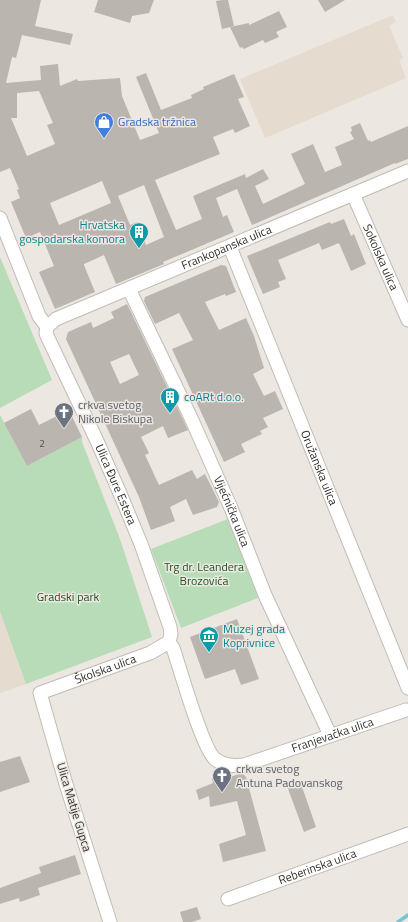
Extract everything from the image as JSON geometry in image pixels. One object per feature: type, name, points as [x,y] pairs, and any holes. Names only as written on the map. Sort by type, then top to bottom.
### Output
[{"type":"street","name":"Frankopanska ulica","points":[[47,327],[56,319],[408,171]]},
{"type":"street","name":"Sokolska ulica","points":[[353,194],[408,320]]},
{"type":"street","name":"Ulica Đure Estera","points":[[0,218],[39,316],[47,327],[46,333],[48,338],[98,441],[141,544],[170,627],[171,634],[169,642],[173,648],[202,739],[213,758]]},
{"type":"street","name":"Oružanska ulica","points":[[230,247],[408,688]]},
{"type":"street","name":"Vijećnička ulica","points":[[129,289],[191,418],[231,508],[265,595],[330,735]]},
{"type":"street","name":"Školska ulica","points":[[40,693],[150,654],[169,642]]},
{"type":"street","name":"Ulica Matije Gupca","points":[[40,693],[66,784],[110,922]]},
{"type":"street","name":"Franjevačka ulica","points":[[213,758],[223,764],[233,766],[244,765],[407,710]]},
{"type":"street","name":"Reberinska ulica","points":[[228,899],[408,834]]},
{"type":"shaded area","points":[[393,15],[396,22],[389,26],[403,58],[399,60],[406,78],[265,138],[240,79]]},
{"type":"shaded area","points":[[0,613],[26,684],[0,693]]},
{"type":"green space","points":[[0,257],[52,380],[0,408]]},
{"type":"green space","name":"Gradski park","points":[[0,415],[27,466],[82,437],[82,442],[120,539],[152,637],[26,684],[0,612]]},
{"type":"green space","name":"Trg dr. Leandera Brozovića","points":[[228,519],[258,598],[181,628],[151,549]]},
{"type":"building","points":[[0,0],[41,0],[35,26],[73,34],[70,45],[22,35],[16,58],[12,57],[6,83],[41,80],[40,66],[58,64],[60,86],[77,79],[78,81],[120,78],[122,96],[140,140],[159,133],[136,77],[146,73],[161,110],[192,98],[191,95],[204,89],[203,87],[234,74],[244,97],[238,99],[250,126],[235,133],[233,129],[213,137],[220,154],[155,180],[176,230],[202,219],[193,196],[245,174],[246,178],[263,169],[269,179],[255,186],[263,204],[305,184],[291,154],[313,144],[325,172],[342,165],[335,147],[354,139],[350,132],[352,131],[351,127],[360,123],[368,141],[370,140],[371,142],[408,126],[408,159],[395,163],[252,225],[237,189],[216,198],[223,217],[227,215],[234,232],[116,284],[104,255],[84,264],[95,292],[55,309],[39,272],[54,266],[40,232],[26,238],[11,202],[20,198],[17,190],[19,189],[10,168],[0,172]],"holes":[[[39,91],[53,123],[47,125],[55,144],[27,156],[11,118],[17,118],[17,93]],[[102,181],[111,203],[59,225],[50,203]],[[144,185],[164,237],[146,245],[137,222],[130,225],[118,196]]]},
{"type":"building","points":[[98,0],[154,0],[149,13],[132,16],[130,23],[94,12]]},
{"type":"building","points":[[228,0],[234,26],[222,29],[216,1]]},
{"type":"building","points":[[318,0],[345,0],[325,12]]},
{"type":"building","points":[[279,11],[287,27],[276,32],[279,37],[265,43],[263,40],[244,49],[242,47],[240,48],[230,27],[249,23],[249,25]]},
{"type":"building","points":[[344,219],[351,236],[354,234],[366,264],[351,271],[339,243],[322,250],[319,243],[278,260],[286,279],[278,282],[280,287],[263,294],[247,256],[330,222],[331,224]]},
{"type":"building","points":[[221,265],[226,266],[236,292],[226,296],[225,294],[205,302],[219,330],[246,318],[254,336],[264,368],[253,374],[264,396],[275,391],[283,409],[263,418],[268,427],[260,431],[262,434],[241,444],[245,452],[224,462],[172,349],[193,340],[179,313],[155,324],[144,301],[145,297]]},
{"type":"building","points":[[127,304],[188,430],[168,438],[163,426],[141,437],[149,453],[145,455],[159,485],[192,470],[197,479],[205,474],[219,502],[217,507],[193,515],[186,499],[170,507],[175,521],[151,530],[139,497],[66,339],[68,332],[91,322],[93,328],[114,318],[111,312]],"holes":[[[129,354],[139,375],[120,384],[110,362]]]},
{"type":"building","points":[[68,408],[82,437],[27,466],[4,423],[31,409],[39,425],[59,415],[58,413]]},
{"type":"building","name":"Muzej grada Koprivnice","points":[[237,619],[259,679],[241,685],[235,669],[205,679],[190,637]]},
{"type":"building","points":[[20,756],[30,782],[0,792],[0,762]]},
{"type":"building","points":[[242,773],[246,777],[266,851],[223,862],[219,844],[246,835],[237,801],[210,807],[209,796],[199,800],[196,790],[213,783],[212,778],[216,775],[222,775],[224,779]]},
{"type":"building","points":[[300,781],[316,827],[304,832],[287,786]]},
{"type":"building","points":[[75,855],[81,874],[38,888],[40,895],[20,902],[19,898],[0,904],[0,888],[41,873],[39,867]]},
{"type":"building","points":[[197,907],[201,919],[192,922],[183,922],[180,912]]},
{"type":"waterway","points":[[398,922],[408,915]]},
{"type":"place","name":"Gradska tržnica","points":[[104,139]]},
{"type":"place","name":"Hrvatska gospodarska komora","points":[[139,249]]},
{"type":"place","name":"coARt d.o.o.","points":[[170,414]]},
{"type":"place","name":"crkva svetog Nikole Biskupa","points":[[64,429]]},
{"type":"place","name":"Muzej grada Koprivnice","points":[[209,653]]},
{"type":"place","name":"crkva svetog Antuna Padovanskog","points":[[222,793]]}]
